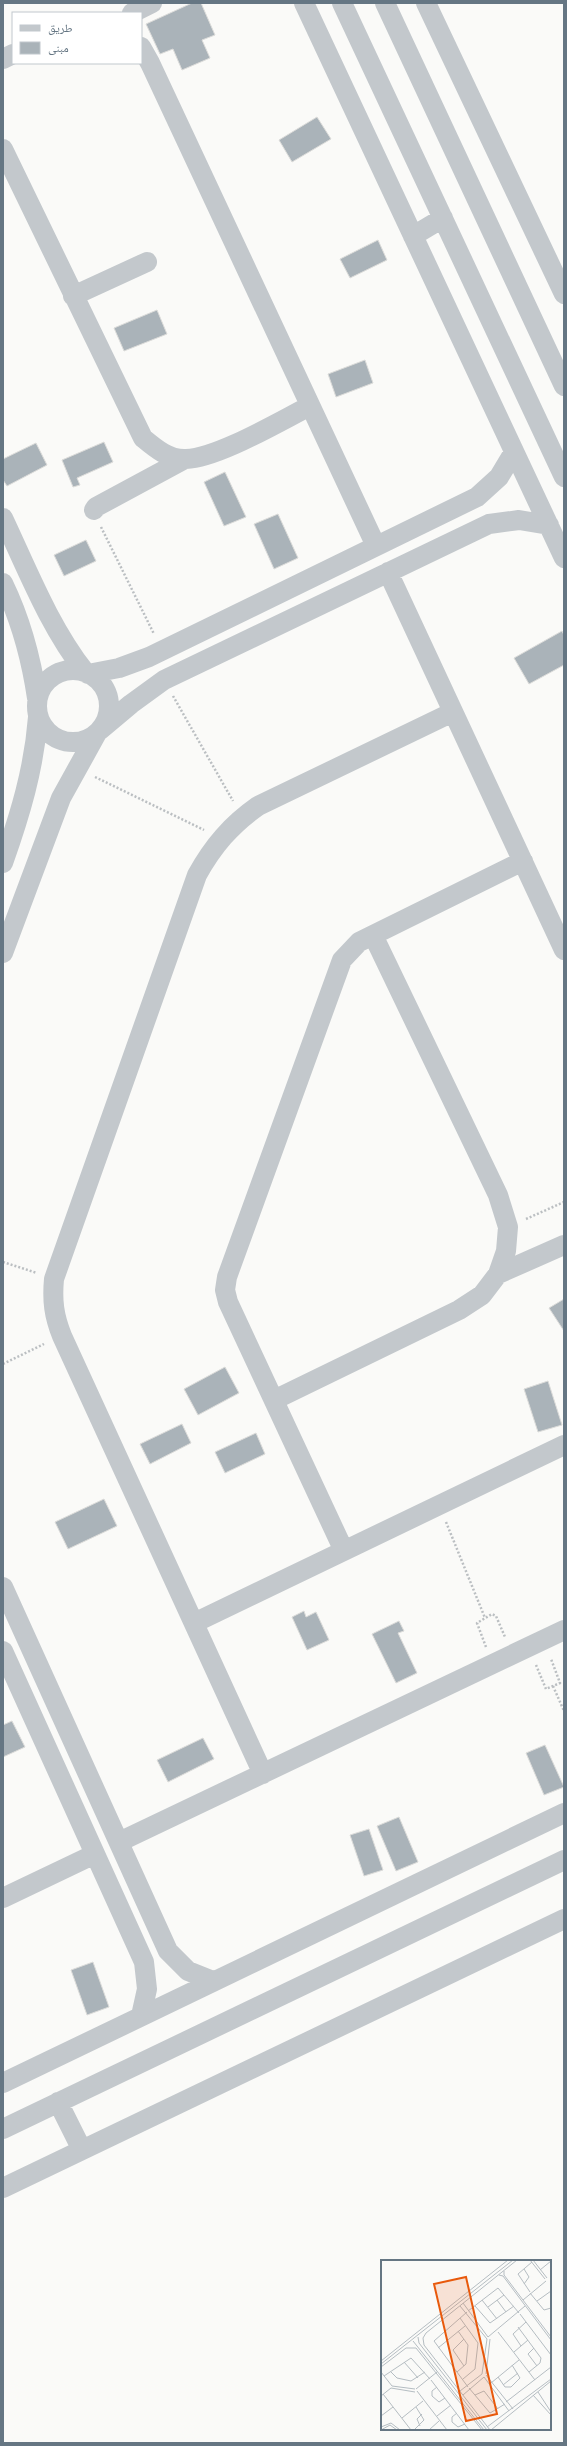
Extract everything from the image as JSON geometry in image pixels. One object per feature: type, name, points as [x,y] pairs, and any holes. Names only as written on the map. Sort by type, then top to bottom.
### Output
[{"type":"street","points":[[134,12],[152,3]]},
{"type":"street","points":[[304,3],[564,558]]},
{"type":"street","points":[[342,3],[564,477]]},
{"type":"street","points":[[385,3],[564,386]]},
{"type":"street","points":[[426,3],[564,294]]},
{"type":"street","points":[[142,49],[154,70],[376,546]]},
{"type":"street","points":[[3,59],[12,54]]},
{"type":"street","points":[[3,149],[143,438],[162,453],[185,460]]},
{"type":"street","points":[[413,236],[443,218]]},
{"type":"street","points":[[73,296],[147,262]]},
{"type":"street","points":[[94,510],[96,507],[185,460],[209,456],[310,406]]},
{"type":"street","points":[[87,673],[134,663],[477,497],[499,477],[514,452]]},
{"type":"street","points":[[3,518],[49,616],[67,648],[87,673]]},
{"type":"street","points":[[3,583],[22,626],[28,650],[37,708],[43,728],[52,736],[63,741],[75,743],[87,740],[99,732],[131,704],[164,680],[489,524],[519,520],[548,525]]},
{"type":"street","points":[[388,572],[564,950]]},
{"type":"street","points":[[3,863],[26,796],[33,764],[37,708],[44,685],[55,674],[75,670],[87,673],[98,680],[108,699],[109,710],[99,732],[76,768],[48,829],[3,953]]},
{"type":"street","points":[[263,1774],[62,1336],[55,1318],[53,1305],[54,1279],[197,874],[220,838],[242,817],[258,806],[453,712]]},
{"type":"street","points":[[344,1551],[228,1302],[226,1283],[337,971],[350,950],[359,942],[523,861]]},
{"type":"street","points":[[274,1400],[459,1310],[482,1295],[498,1274],[506,1251],[508,1227],[498,1194],[373,935]]},
{"type":"street","points":[[498,1274],[564,1245]]},
{"type":"street","points":[[194,1623],[564,1445]]},
{"type":"street","points":[[3,1587],[168,1951],[188,1971],[213,1981]]},
{"type":"street","points":[[119,1842],[564,1630]]},
{"type":"street","points":[[3,1651],[144,1962],[147,1990],[141,2016]]},
{"type":"street","points":[[3,2083],[564,1813]]},
{"type":"street","points":[[3,1898],[95,1854]]},
{"type":"street","points":[[3,2128],[564,1860]]},
{"type":"street","points":[[3,2188],[564,1919]]},
{"type":"street","points":[[58,2102],[82,2150]]},
{"type":"path","points":[[94,510],[162,650]]},
{"type":"path","points":[[164,680],[242,817]]},
{"type":"path","points":[[76,768],[220,838]]},
{"type":"path","points":[[508,1227],[564,1202]]},
{"type":"path","points":[[3,1262],[54,1279]]},
{"type":"path","points":[[3,1364],[62,1336]]},
{"type":"path","points":[[439,1505],[485,1618]]},
{"type":"path","points":[[493,1664],[477,1623],[492,1614],[496,1616],[528,1647],[560,1682],[545,1689],[528,1647]]},
{"type":"path","points":[[553,1686],[564,1711]]},
{"type":"building","points":[[192,3],[201,3],[215,35],[202,40],[210,58],[182,70],[173,49],[160,54],[146,24]]},
{"type":"building","points":[[317,117],[331,139],[292,162],[279,140]]},
{"type":"building","points":[[378,240],[387,260],[350,278],[340,259]]},
{"type":"building","points":[[157,310],[167,334],[124,351],[114,328]]},
{"type":"building","points":[[365,360],[373,383],[336,397],[328,374]]},
{"type":"building","points":[[104,442],[113,462],[77,478],[80,485],[73,487],[62,460]]},
{"type":"building","points":[[36,443],[47,465],[7,486],[3,480],[3,459]]},
{"type":"building","points":[[225,472],[246,517],[224,526],[204,482]]},
{"type":"building","points":[[278,514],[298,558],[274,569],[254,524]]},
{"type":"building","points":[[86,540],[96,561],[64,576],[54,555]]},
{"type":"building","points":[[562,631],[564,635],[564,665],[529,684],[514,658]]},
{"type":"building","points":[[564,1299],[564,1331],[549,1308]]},
{"type":"building","points":[[225,1367],[239,1393],[198,1415],[184,1389]]},
{"type":"building","points":[[548,1381],[562,1425],[538,1432],[524,1389]]},
{"type":"building","points":[[182,1424],[191,1443],[150,1464],[140,1444]]},
{"type":"building","points":[[256,1433],[265,1454],[225,1473],[215,1452]]},
{"type":"building","points":[[104,1499],[117,1526],[68,1549],[55,1522]]},
{"type":"building","points":[[304,1611],[306,1617],[316,1612],[329,1640],[307,1650],[292,1617]]},
{"type":"building","points":[[399,1621],[404,1631],[398,1633],[417,1673],[396,1683],[372,1634]]},
{"type":"building","points":[[12,1721],[25,1747],[3,1757],[3,1725]]},
{"type":"building","points":[[203,1738],[214,1759],[168,1782],[157,1760]]},
{"type":"building","points":[[545,1745],[564,1787],[544,1795],[526,1753]]},
{"type":"building","points":[[399,1817],[418,1862],[396,1871],[377,1826]]},
{"type":"building","points":[[369,1829],[383,1870],[364,1876],[350,1835]]},
{"type":"building","points":[[93,1962],[109,2007],[87,2015],[71,1970]]}]
